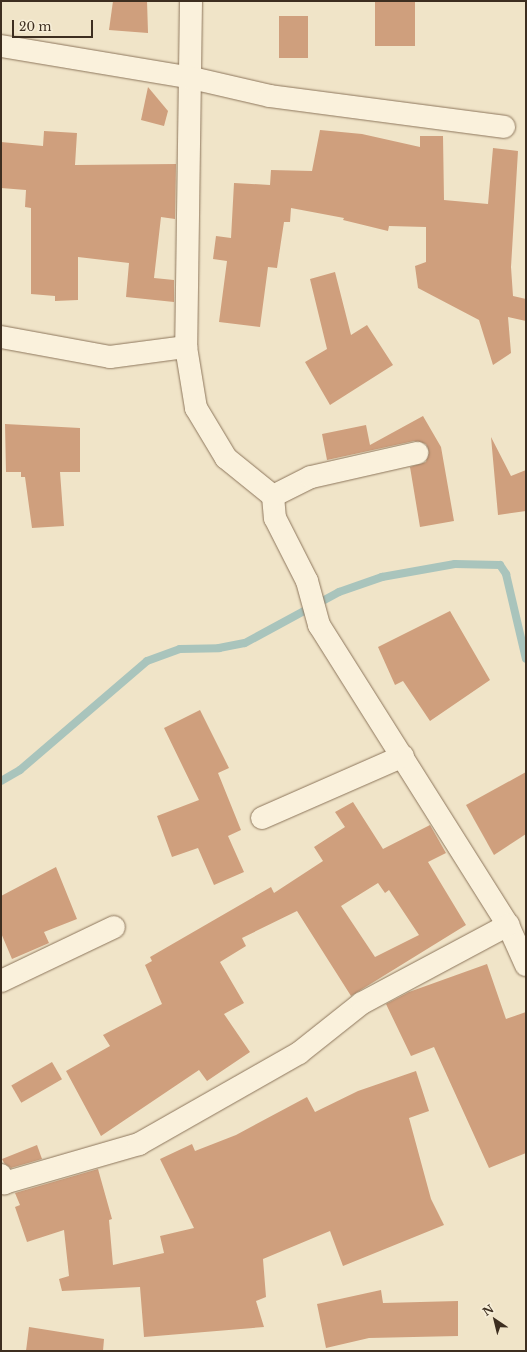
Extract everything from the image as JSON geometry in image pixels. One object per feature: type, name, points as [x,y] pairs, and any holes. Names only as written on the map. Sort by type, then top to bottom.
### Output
[{"type":"street","points":[[191,1],[192,78],[186,347],[196,408],[210,435],[226,458],[273,496],[275,518],[307,581],[319,625],[404,756],[508,925],[526,965]]},
{"type":"street","points":[[1,46],[192,78],[270,96],[504,126]]},
{"type":"street","points":[[1,337],[110,357],[186,347]]},
{"type":"street","points":[[273,496],[311,477],[417,453]]},
{"type":"street","points":[[262,818],[404,756]]},
{"type":"street","points":[[1,1175],[4,1183],[139,1144],[299,1053],[362,1004],[508,925]]},
{"type":"street","points":[[1,981],[114,927]]},
{"type":"building","points":[[113,1],[147,1],[148,33],[109,30]]},
{"type":"building","points":[[375,1],[415,1],[415,46],[375,46]]},
{"type":"building","points":[[279,16],[308,16],[308,58],[279,58]]},
{"type":"building","points":[[148,87],[168,111],[164,126],[141,120]]},
{"type":"building","points":[[320,130],[362,134],[420,147],[420,136],[443,136],[444,200],[488,204],[493,148],[518,151],[511,267],[513,296],[526,299],[526,321],[508,317],[511,353],[493,365],[479,320],[418,288],[415,266],[426,262],[426,227],[389,226],[388,231],[343,220],[344,218],[291,208],[290,222],[284,222],[277,268],[268,267],[260,327],[219,322],[227,261],[213,259],[216,236],[231,238],[234,183],[270,185],[271,170],[312,171]]},
{"type":"building","points":[[44,131],[77,133],[75,165],[176,164],[175,219],[161,217],[154,278],[174,280],[174,302],[126,297],[129,263],[78,257],[78,300],[55,301],[55,296],[31,294],[31,208],[25,207],[26,190],[1,188],[1,142],[43,146]]},
{"type":"building","points":[[335,272],[351,335],[367,325],[393,365],[330,405],[305,362],[327,349],[310,279]]},
{"type":"building","points":[[423,416],[441,447],[454,521],[420,527],[410,467],[426,462],[429,451],[426,444],[414,441],[327,460],[322,434],[366,425],[370,445]]},
{"type":"building","points":[[5,424],[80,428],[80,472],[60,472],[64,526],[32,528],[25,477],[21,477],[21,472],[6,472]]},
{"type":"building","points":[[491,437],[511,476],[526,470],[526,511],[498,515]]},
{"type":"building","points":[[450,611],[490,680],[430,721],[403,681],[395,685],[378,647]]},
{"type":"building","points":[[200,710],[229,768],[218,773],[241,830],[228,836],[244,872],[214,885],[198,848],[172,857],[157,816],[199,800],[164,728]]},
{"type":"building","points":[[526,772],[526,834],[494,855],[466,805]]},
{"type":"building","points":[[353,802],[383,849],[430,825],[446,853],[428,862],[466,925],[351,996],[297,911],[242,938],[246,946],[220,962],[244,1003],[224,1014],[250,1052],[207,1081],[199,1070],[101,1136],[66,1071],[110,1046],[103,1035],[162,1004],[145,965],[152,961],[150,957],[271,887],[274,893],[323,861],[314,847],[345,827],[335,812]],"holes":[[[378,883],[385,893],[389,890],[419,935],[375,957],[341,906]]]},
{"type":"building","points":[[56,867],[77,919],[44,932],[49,943],[12,959],[1,933],[1,896]]},
{"type":"building","points":[[487,964],[506,1019],[526,1012],[526,1153],[489,1168],[434,1047],[411,1056],[386,1004],[409,992]]},
{"type":"building","points":[[52,1062],[62,1079],[21,1103],[11,1086]]},
{"type":"building","points":[[416,1071],[429,1111],[409,1118],[431,1199],[444,1225],[343,1266],[330,1231],[263,1259],[266,1297],[256,1301],[264,1327],[144,1337],[140,1287],[62,1291],[59,1279],[69,1276],[64,1230],[27,1242],[15,1207],[20,1205],[15,1193],[98,1169],[112,1219],[109,1220],[113,1265],[164,1253],[160,1236],[194,1228],[160,1159],[192,1144],[195,1151],[236,1135],[307,1097],[315,1112],[358,1091]]},
{"type":"building","points":[[37,1145],[42,1159],[11,1168],[4,1163],[2,1159]]},
{"type":"building","points":[[381,1290],[383,1303],[458,1301],[458,1336],[369,1338],[326,1348],[317,1304]]},
{"type":"building","points":[[29,1327],[104,1339],[103,1351],[26,1351]]},
{"type":"waterway","points":[[1,781],[20,770],[147,661],[180,649],[219,648],[245,643],[339,592],[382,577],[455,564],[500,565],[506,574],[526,659]]}]
